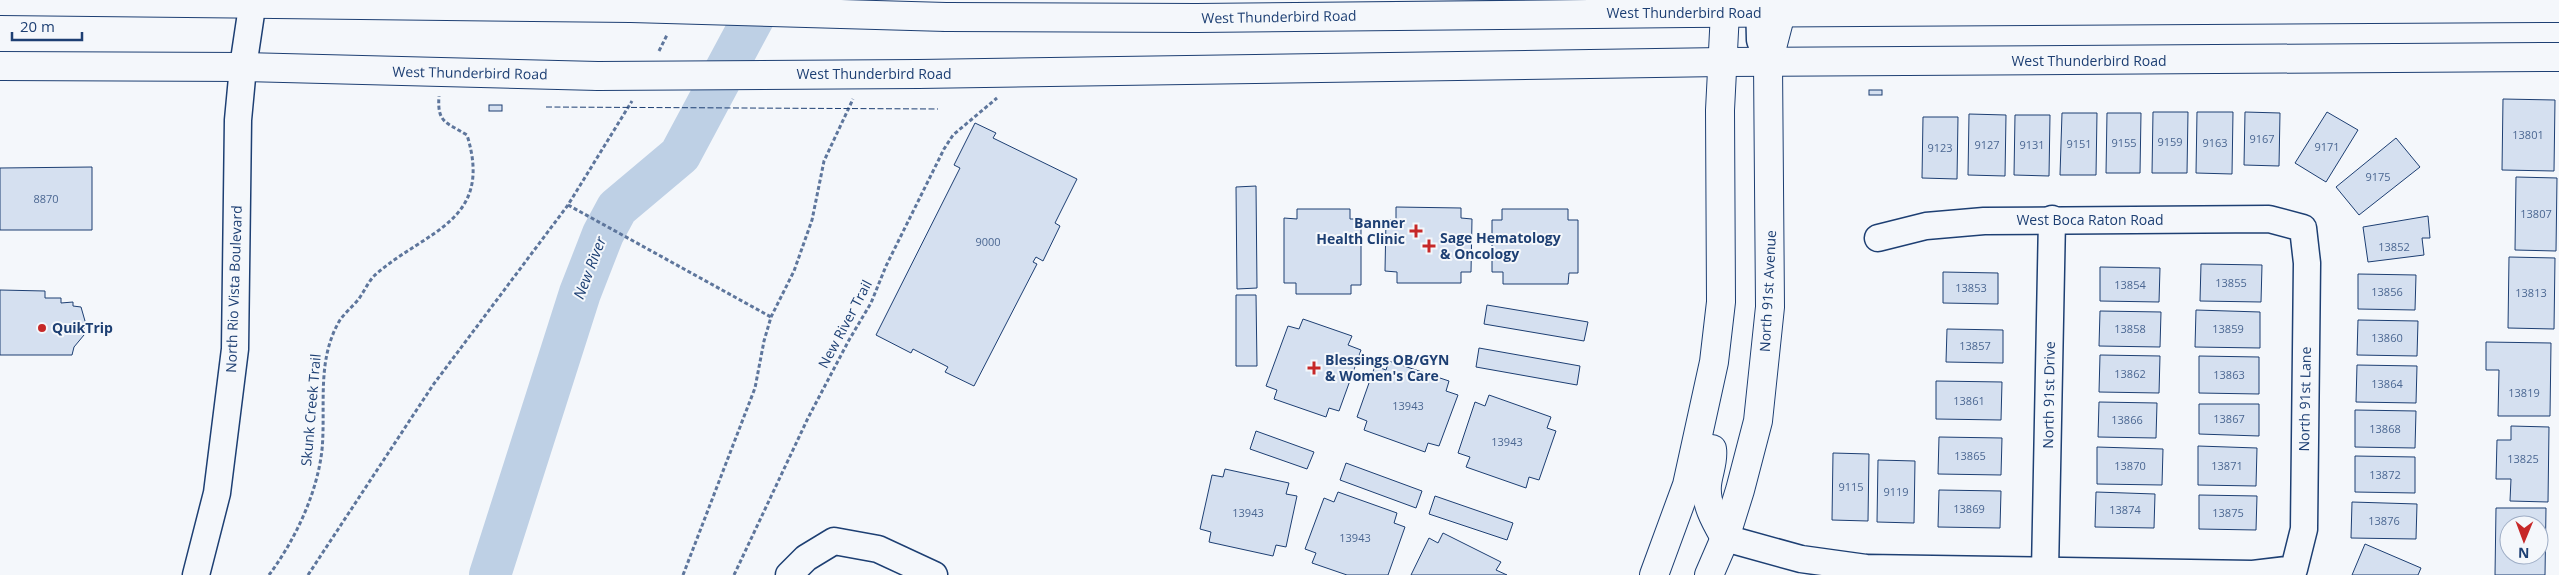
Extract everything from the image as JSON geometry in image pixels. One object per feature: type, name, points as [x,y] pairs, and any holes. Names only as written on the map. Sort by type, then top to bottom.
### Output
[{"type":"main road","name":"West Thunderbird Road","points":[[0,0],[253,1],[544,8],[631,8],[946,17],[1187,18],[1725,6],[2559,8]]},
{"type":"main road","points":[[1654,575],[1687,484],[1714,362],[1720,302],[1720,110],[1725,6]]},
{"type":"main road","name":"North 91st Avenue","points":[[1709,575],[1740,490],[1758,420],[1770,306],[1771,199],[1768,63],[1770,6]]},
{"type":"main road","name":"West Thunderbird Road","points":[[0,66],[243,67],[598,76],[1012,73],[1722,62],[2559,57]]},
{"type":"main road","points":[[1705,409],[1713,456],[1706,486],[1713,517],[1724,538]]},
{"type":"street","name":"North Rio Vista Boulevard","points":[[196,575],[217,493],[235,349],[238,120],[243,67],[253,1]]},
{"type":"street","name":"West Boca Raton Road","points":[[1878,238],[1926,226],[1984,221],[2052,219],[2269,219],[2303,228]]},
{"type":"street","name":"North 91st Drive","points":[[2045,571],[2052,219]]},
{"type":"street","name":"North 91st Lane","points":[[2045,571],[2253,574],[2294,569],[2304,529],[2306,263],[2303,228]]},
{"type":"street","points":[[1724,538],[1758,549],[1834,565],[1866,568],[2045,571]]},
{"type":"street","points":[[789,575],[806,558],[834,541],[878,548],[934,575]]},
{"type":"path","name":"Skunk Creek Trail","points":[[269,575],[285,554],[310,498],[318,473],[322,450],[324,372],[327,352],[341,318],[374,276],[441,230],[468,199],[475,170],[472,154],[467,135],[448,125],[440,117],[440,72]]},
{"type":"path","name":"New River Trail","points":[[734,575],[808,418],[848,340],[871,303],[886,266],[944,149],[960,128],[995,100],[1012,73]]},
{"type":"path","points":[[308,575],[433,385],[568,205],[632,101]]},
{"type":"path","points":[[683,575],[755,388],[764,341],[771,318],[794,271],[812,220],[824,162],[851,102]]},
{"type":"path","points":[[568,205],[771,318]]},
{"type":"building","points":[[1869,90],[1882,90],[1882,95],[1869,95]]},
{"type":"building","points":[[2503,99],[2555,100],[2554,171],[2502,170]]},
{"type":"building","points":[[489,105],[502,105],[502,111],[489,111]]},
{"type":"building","points":[[2153,112],[2188,112],[2187,173],[2152,173]]},
{"type":"building","points":[[2197,112],[2233,112],[2232,174],[2196,173]]},
{"type":"building","points":[[2245,112],[2280,113],[2279,166],[2244,165]]},
{"type":"building","points":[[2327,112],[2358,130],[2326,182],[2295,163]]},
{"type":"building","points":[[2062,113],[2097,113],[2096,175],[2060,175]]},
{"type":"building","points":[[2107,113],[2141,113],[2140,173],[2106,173]]},
{"type":"building","points":[[1969,114],[2006,115],[2005,176],[1968,175]]},
{"type":"building","points":[[2015,115],[2050,115],[2049,176],[2014,175]]},
{"type":"building","points":[[1923,117],[1958,117],[1957,179],[1922,178]]},
{"type":"building","points":[[975,123],[996,133],[993,138],[1077,179],[1055,223],[1060,226],[1043,261],[1036,257],[1033,262],[1037,264],[974,386],[945,372],[948,367],[913,349],[911,353],[876,335],[960,168],[954,165]]},
{"type":"building","points":[[2396,138],[2420,167],[2359,215],[2336,187]]},
{"type":"building","points":[[92,167],[92,230],[0,230],[0,168]]},
{"type":"building","points":[[2516,177],[2557,178],[2556,251],[2515,250]]},
{"type":"building","points":[[1256,186],[1257,288],[1237,289],[1236,187]]},
{"type":"building","name":"Sage Hematology & Oncology","points":[[1396,207],[1461,208],[1461,218],[1472,219],[1471,272],[1461,272],[1461,283],[1397,283],[1397,272],[1385,271],[1386,220],[1396,220]]},
{"type":"building","points":[[1297,209],[1350,209],[1350,219],[1361,219],[1361,285],[1351,285],[1351,294],[1296,294],[1296,283],[1284,283],[1284,218],[1297,219]]},
{"type":"building","points":[[1502,209],[1568,209],[1568,220],[1578,220],[1578,273],[1569,273],[1568,284],[1503,284],[1503,272],[1492,272],[1492,220],[1502,220]]},
{"type":"building","points":[[2428,216],[2430,238],[2422,238],[2424,255],[2368,262],[2363,227]]},
{"type":"building","points":[[2509,257],[2555,258],[2554,329],[2508,328]]},
{"type":"building","points":[[2201,264],[2262,265],[2261,302],[2200,301]]},
{"type":"building","points":[[2100,267],[2160,268],[2159,302],[2100,301]]},
{"type":"building","points":[[1943,272],[1998,273],[1998,304],[1943,303]]},
{"type":"building","points":[[2358,274],[2416,275],[2415,310],[2358,309]]},
{"type":"building","name":"QuikTrip","points":[[0,290],[45,291],[45,298],[61,298],[61,303],[73,302],[73,306],[81,307],[85,321],[84,335],[74,347],[72,355],[0,355]]},
{"type":"building","points":[[1236,295],[1256,295],[1257,366],[1236,366]]},
{"type":"building","points":[[1487,305],[1588,322],[1584,341],[1484,324]]},
{"type":"building","points":[[2196,310],[2260,312],[2260,348],[2195,347]]},
{"type":"building","points":[[2100,311],[2161,312],[2160,347],[2099,346]]},
{"type":"building","name":"Blessings OB/GYN & Women's Care","points":[[1303,319],[1352,336],[1348,345],[1361,350],[1339,411],[1329,408],[1326,417],[1274,399],[1277,390],[1266,386],[1288,326],[1299,329]]},
{"type":"building","points":[[2358,320],[2418,321],[2417,356],[2357,355]]},
{"type":"building","points":[[1947,329],[2003,330],[2003,363],[1946,362]]},
{"type":"building","points":[[2486,342],[2551,343],[2550,416],[2498,416],[2499,370],[2486,370]]},
{"type":"building","points":[[1479,348],[1580,366],[1577,385],[1476,367]]},
{"type":"building","points":[[2100,355],[2160,356],[2159,393],[2099,392]]},
{"type":"building","points":[[2199,356],[2259,357],[2259,394],[2199,393]]},
{"type":"building","points":[[1389,361],[1449,381],[1446,391],[1458,395],[1439,446],[1428,443],[1425,452],[1364,430],[1367,421],[1357,417],[1375,366],[1386,370]]},
{"type":"building","points":[[2357,365],[2417,366],[2416,403],[2356,402]]},
{"type":"building","points":[[1936,381],[2002,382],[2001,420],[1936,419]]},
{"type":"building","points":[[1489,395],[1551,417],[1547,428],[1556,431],[1539,480],[1529,477],[1526,488],[1466,467],[1470,457],[1458,453],[1475,402],[1485,406]]},
{"type":"building","points":[[2099,402],[2157,403],[2156,438],[2098,437]]},
{"type":"building","points":[[2199,404],[2259,404],[2259,436],[2199,434]]},
{"type":"building","points":[[2355,410],[2416,411],[2415,448],[2355,447]]},
{"type":"building","points":[[2511,426],[2549,427],[2548,502],[2510,501],[2511,479],[2496,479],[2497,440],[2511,440]]},
{"type":"building","points":[[1256,431],[1314,452],[1307,469],[1250,449]]},
{"type":"building","points":[[1939,437],[2002,438],[2001,475],[1938,474]]},
{"type":"building","points":[[2198,446],[2257,448],[2256,486],[2198,485]]},
{"type":"building","points":[[2097,447],[2163,449],[2162,485],[2097,484]]},
{"type":"building","points":[[1833,453],[1869,454],[1868,521],[1832,520]]},
{"type":"building","points":[[2355,456],[2415,457],[2415,493],[2355,492]]},
{"type":"building","points":[[1878,460],[1915,461],[1914,523],[1877,522]]},
{"type":"building","points":[[1346,463],[1422,491],[1416,508],[1340,480]]},
{"type":"building","points":[[1225,469],[1289,483],[1286,494],[1297,496],[1286,547],[1276,545],[1273,556],[1209,542],[1211,532],[1200,529],[1212,475],[1223,477]]},
{"type":"building","points":[[1939,490],[2001,491],[2000,528],[1938,527]]},
{"type":"building","points":[[1338,492],[1397,513],[1394,523],[1405,527],[1388,575],[1347,575],[1312,563],[1316,553],[1305,549],[1324,498],[1334,502]]},
{"type":"building","points":[[2096,492],[2155,494],[2154,528],[2095,527]]},
{"type":"building","points":[[2199,495],[2257,496],[2256,530],[2199,529]]},
{"type":"building","points":[[1435,496],[1513,523],[1507,540],[1429,514]]},
{"type":"building","points":[[2352,502],[2417,504],[2416,539],[2351,538]]},
{"type":"building","points":[[2496,508],[2546,508],[2546,515],[2499,515],[2499,565],[2545,565],[2545,575],[2495,575]]},
{"type":"building","points":[[1443,533],[1501,562],[1496,570],[1507,575],[1411,575],[1429,538],[1438,543]]},
{"type":"building","points":[[2365,544],[2421,568],[2418,575],[2352,575]]},
{"type":"waterway","name":"New River","points":[[490,575],[580,293],[603,234],[617,208],[680,155],[763,0]]},
{"type":"fence","points":[[546,107],[938,109]]},
{"type":"place","name":"Banner Health Clinic","points":[[1416,231]]},
{"type":"place","name":"Sage Hematology & Oncology","points":[[1429,246]]},
{"type":"place","name":"QuikTrip","points":[[42,328]]},
{"type":"place","name":"Blessings OB/GYN & Women's Care","points":[[1314,368]]}]
